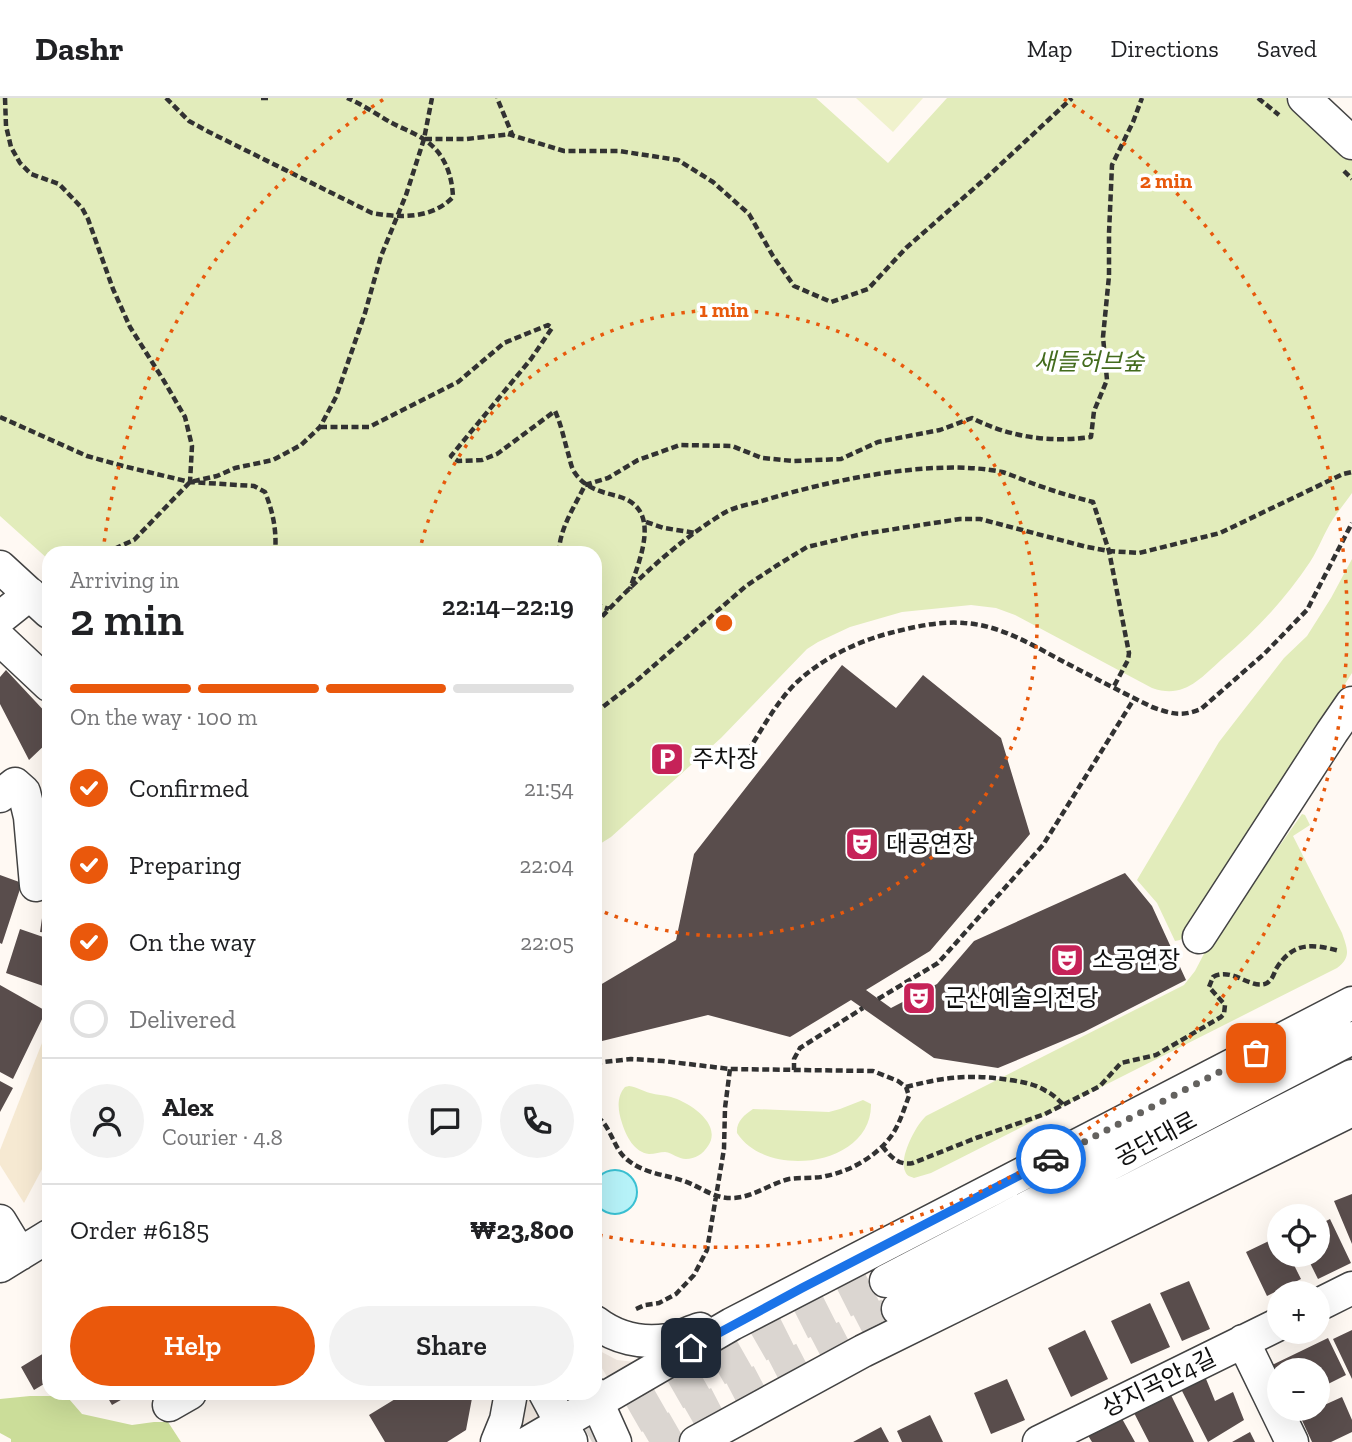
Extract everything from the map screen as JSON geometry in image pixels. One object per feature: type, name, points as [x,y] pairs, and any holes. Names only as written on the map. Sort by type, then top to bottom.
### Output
[{"type":"street","points":[[1304,98],[1352,143]]},
{"type":"street","points":[[0,567],[39,603],[0,618]]},
{"type":"street","points":[[0,639],[42,678]]},
{"type":"street","points":[[1199,937],[1352,703]]},
{"type":"street","points":[[0,796],[15,784],[24,792],[30,817],[36,885]]},
{"type":"street","points":[[602,1393],[1352,1003]]},
{"type":"street","name":"공단대로","points":[[1352,1038],[892,1295],[1352,1076]]},
{"type":"street","points":[[696,1442],[863,1351],[1352,1110]]},
{"type":"street","points":[[0,1221],[10,1260],[42,1240]]},
{"type":"street","points":[[602,1328],[627,1339],[670,1339],[802,1288]]},
{"type":"street","points":[[1330,1298],[1352,1288]]},
{"type":"street","name":"상지곡안4길","points":[[1039,1442],[1267,1330]]},
{"type":"street","points":[[1243,1342],[1292,1442]]},
{"type":"street","points":[[497,1442],[506,1420],[510,1400]]},
{"type":"street","points":[[549,1400],[567,1432]]},
{"type":"street","points":[[529,1442],[567,1432],[593,1400]]},
{"type":"street","points":[[596,1400],[615,1442]]},
{"type":"path","points":[[5,98],[6,126],[20,163],[32,174],[59,184],[82,208],[130,327],[185,417],[192,446],[190,482]]},
{"type":"path","points":[[166,98],[189,121],[372,213],[397,217],[419,215],[444,206],[453,197],[453,184],[440,154],[424,139],[347,98]]},
{"type":"path","points":[[261,98],[270,98]]},
{"type":"path","points":[[121,546],[134,540],[190,482],[273,460],[301,444],[320,428],[336,397],[381,256],[406,195],[424,139],[432,98]]},
{"type":"path","points":[[497,98],[512,134],[508,134]]},
{"type":"path","points":[[424,139],[466,139],[508,134],[564,150],[619,151],[678,160],[713,182],[748,214],[794,286],[831,302],[868,289],[906,248],[988,177],[1072,98]]},
{"type":"path","points":[[559,546],[567,520],[585,485],[608,478],[638,460],[680,444],[732,446],[762,458],[793,461],[841,459],[878,442],[940,430],[972,418],[993,429],[1024,436],[1066,441],[1091,437],[1094,411],[1107,380],[1103,337],[1109,276],[1112,165],[1142,98]]},
{"type":"path","points":[[320,428],[369,428],[458,382],[504,343],[548,325],[552,328],[531,359],[451,456],[458,461],[482,460],[497,454],[555,411],[574,472],[585,485],[624,498],[639,509],[646,522],[643,551],[630,589]]},
{"type":"path","points":[[0,417],[87,456],[190,482],[254,486],[265,492],[274,514],[276,546]]},
{"type":"path","points":[[602,616],[678,546],[727,511],[787,493],[923,469],[962,468],[1002,472],[1093,502],[1109,551],[1129,653],[1113,688]]},
{"type":"path","points":[[602,708],[746,586],[807,547],[862,534],[960,519],[980,519],[1109,551],[1139,553],[1220,533],[1352,472]]},
{"type":"path","points":[[646,522],[696,533]]},
{"type":"path","points":[[742,760],[781,699],[822,663],[844,649],[870,638],[903,629],[951,623],[985,626],[1013,634],[1134,699],[1173,714],[1188,714],[1201,709],[1264,654],[1307,610],[1352,523]]},
{"type":"path","points":[[602,606],[609,609]]},
{"type":"path","points":[[878,999],[938,963],[1043,845],[1134,699]]},
{"type":"path","points":[[883,1146],[889,1156],[898,1162],[913,1163],[1045,1114],[1100,1086],[1121,1063],[1156,1055],[1221,1017],[1226,1008],[1209,987],[1213,976],[1227,973],[1256,984],[1266,984],[1292,952],[1307,946],[1340,951]]},
{"type":"path","points":[[794,1070],[794,1059],[800,1048],[863,1008]]},
{"type":"path","points":[[602,1062],[631,1059],[663,1060],[730,1069],[873,1071],[906,1087],[909,1096],[893,1133],[883,1146],[844,1172],[822,1177],[789,1179],[735,1198],[717,1196],[629,1162],[619,1152],[608,1127],[602,1121]]},
{"type":"path","points":[[635,1310],[659,1303],[676,1294],[694,1275],[707,1250],[724,1149],[730,1069]]},
{"type":"path","points":[[906,1087],[946,1077],[985,1077],[1030,1083],[1047,1091],[1064,1105]]},
{"type":"shaded area","points":[[42,1043],[42,1169],[24,1203],[0,1165],[0,1150]]},
{"type":"shaded area","points":[[602,1352],[617,1360],[635,1362],[609,1380],[602,1368]]},
{"type":"shaded area","points":[[522,1400],[533,1400],[543,1417],[517,1435]]},
{"type":"green space","name":"새들허브숲","points":[[0,98],[816,98],[888,163],[947,98],[1286,98],[1352,160],[1352,493],[1333,519],[1300,576],[1246,638],[1190,686],[1163,691],[1152,688],[1015,615],[996,608],[971,605],[902,612],[850,627],[807,649],[721,738],[602,843],[602,546],[42,546],[42,554],[0,516]]},
{"type":"green space","points":[[856,98],[923,98],[893,132]]},
{"type":"green space","points":[[1352,559],[1352,673],[1186,935],[1175,941],[1157,903],[1137,880],[1219,742],[1284,658],[1307,636]]},
{"type":"green space","points":[[1302,814],[1310,825],[1293,836],[1342,933],[1347,952],[1342,964],[931,1173],[914,1178],[907,1175],[904,1165],[906,1150],[926,1116],[1184,985]]},
{"type":"green space","points":[[625,1087],[671,1097],[695,1109],[708,1122],[711,1130],[706,1149],[696,1157],[686,1159],[665,1152],[644,1153],[635,1147],[624,1128],[619,1104],[620,1095]]},
{"type":"green space","points":[[863,1100],[871,1104],[867,1125],[855,1141],[837,1153],[816,1159],[793,1161],[771,1157],[751,1148],[737,1133],[741,1119],[753,1109],[829,1112]]},
{"type":"green space","points":[[42,1396],[42,1400],[70,1400],[82,1414],[132,1425],[168,1422],[181,1442],[11,1442],[11,1439],[0,1433],[0,1399]]},
{"type":"water","points":[[615,1170],[623,1172],[635,1184],[637,1192],[630,1207],[615,1214],[602,1208],[602,1176]]},
{"type":"building","name":"대공연장","points":[[842,665],[896,708],[923,675],[1001,738],[1030,834],[930,951],[866,990],[891,1008],[937,984],[974,941],[1125,873],[1152,906],[1186,980],[1084,1032],[998,1068],[934,1058],[851,1000],[790,1037],[708,1015],[602,1041],[602,984],[676,940],[694,854]]},
{"type":"building","points":[[6,670],[42,709],[42,748],[29,760],[0,704],[0,677]]},
{"type":"building","points":[[0,875],[22,883],[2,944],[0,943]]},
{"type":"building","points":[[20,929],[42,937],[42,986],[6,973]]},
{"type":"building","points":[[0,985],[42,1009],[42,1019],[13,1079],[0,1072]]},
{"type":"building","points":[[0,1081],[13,1088],[0,1112]]},
{"type":"building","points":[[1352,1194],[1352,1244],[1334,1201]]},
{"type":"building","points":[[1330,1219],[1351,1263],[1318,1279],[1312,1267],[1330,1267]]},
{"type":"building","points":[[1267,1242],[1267,1267],[1295,1267],[1301,1279],[1267,1281],[1267,1296],[1246,1252]]},
{"type":"building","points":[[1189,1281],[1210,1329],[1182,1341],[1160,1293]]},
{"type":"building","points":[[1150,1303],[1170,1347],[1131,1364],[1111,1321]]},
{"type":"building","points":[[1085,1330],[1108,1379],[1071,1397],[1048,1348]]},
{"type":"building","points":[[1352,1330],[1352,1379],[1333,1339]]},
{"type":"building","points":[[1330,1342],[1346,1375],[1330,1383],[1330,1358],[1287,1358],[1316,1344]]},
{"type":"building","points":[[42,1354],[42,1385],[34,1390],[21,1367]]},
{"type":"building","points":[[1204,1374],[1215,1401],[1233,1392],[1244,1420],[1208,1442],[1180,1387]]},
{"type":"building","points":[[1007,1379],[1025,1420],[991,1434],[974,1393]]},
{"type":"building","points":[[1170,1393],[1194,1442],[1149,1442],[1132,1409]]},
{"type":"building","points":[[1342,1397],[1352,1420],[1352,1432],[1331,1442],[1312,1442],[1302,1421],[1330,1421],[1330,1402]]},
{"type":"building","points":[[394,1400],[472,1400],[466,1430],[447,1442],[385,1442],[369,1415]]},
{"type":"building","points":[[930,1415],[943,1442],[902,1442],[897,1431]]},
{"type":"building","points":[[1120,1415],[1135,1442],[1092,1442],[1084,1429]]},
{"type":"building","points":[[881,1427],[889,1442],[853,1442]]},
{"type":"building","points":[[1250,1432],[1255,1442],[1232,1442]]},
{"type":"tunnel","points":[[592,1442],[777,1336],[886,1281]]},
{"type":"tunnel","points":[[649,1442],[715,1404],[898,1309]]},
{"type":"way so far","points":[[1051,1159],[1256,1053]]},
{"type":"place","name":"주차장","points":[[667,759]]},
{"type":"place","name":"대공연장","points":[[862,844]]},
{"type":"place","name":"소공연장","points":[[1067,960]]},
{"type":"place","name":"군산예술의전당","points":[[919,998]]},
{"type":"route","points":[[691,1348],[732,1324],[1051,1159]]}]
